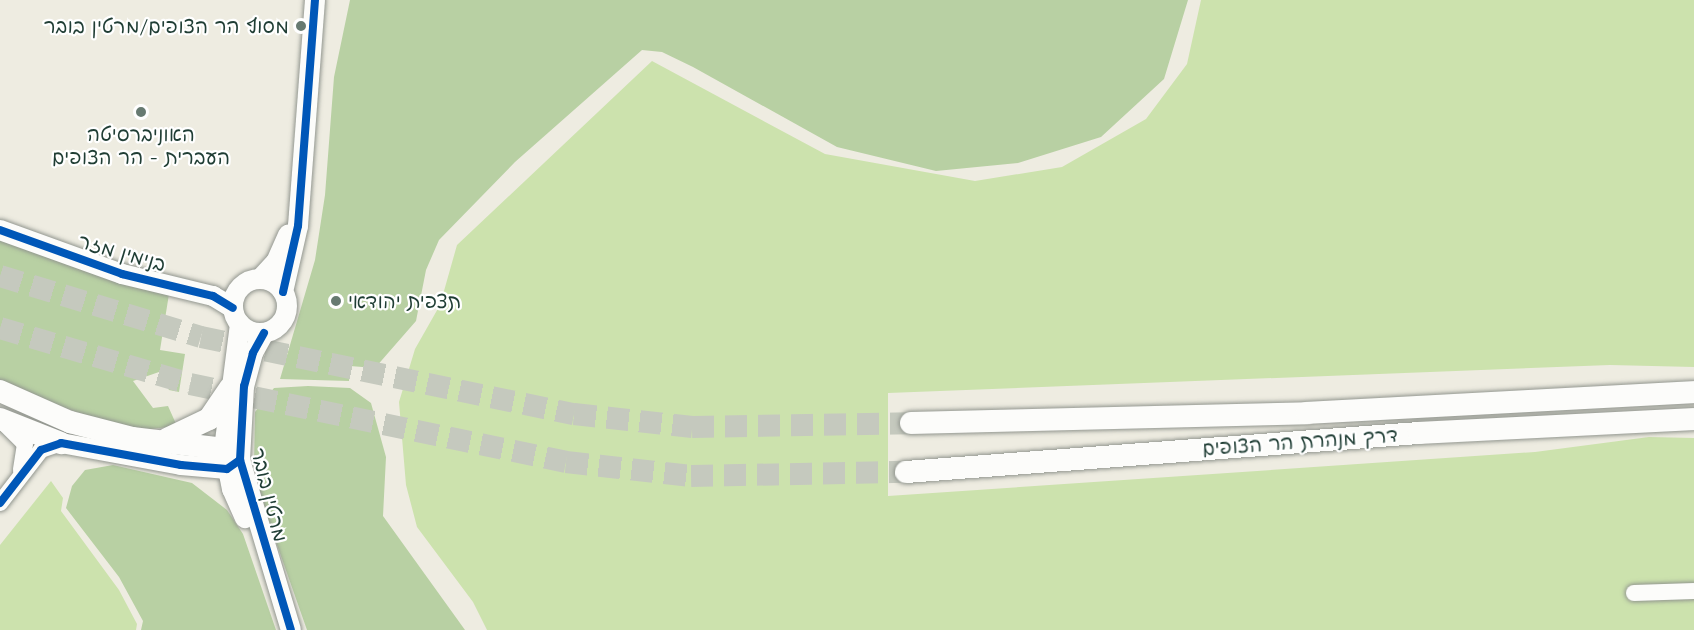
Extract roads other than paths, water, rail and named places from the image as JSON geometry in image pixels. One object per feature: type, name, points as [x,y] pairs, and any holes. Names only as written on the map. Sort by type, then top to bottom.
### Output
[{"type":"main road","points":[[156,441],[182,435],[202,425],[216,412],[230,388]]},
{"type":"main road","points":[[0,391],[70,422],[230,459]]},
{"type":"main road","name":"דרך מנהרת הר הצופים","points":[[911,423],[1307,413],[1694,392]]},
{"type":"main road","points":[[0,419],[61,443]]},
{"type":"main road","name":"דרך מנהרת הר הצופים","points":[[906,472],[1419,433],[1694,420]]},
{"type":"street","points":[[283,292],[298,226],[298,201],[315,0]]},
{"type":"street","points":[[252,282],[269,280],[283,292],[287,300],[284,318],[264,333],[237,316],[252,282],[285,246],[298,201]]},
{"type":"street","name":"בנימין מזר","points":[[0,230],[122,274],[213,296],[237,316]]},
{"type":"street","name":"בנימין מזר","points":[[187,288],[218,290],[252,282]]},
{"type":"street","name":"מרטין בובר","points":[[237,316],[230,388],[230,459],[239,503],[269,566]]},
{"type":"street","name":"מרטין בובר","points":[[264,333],[253,353],[244,386],[230,459],[291,630]]},
{"type":"street","points":[[0,419],[25,444],[19,480]]},
{"type":"street","points":[[0,503],[41,450],[61,443],[181,465],[230,459]]},
{"type":"street","points":[[181,465],[225,490],[239,503]]},
{"type":"street","points":[[1634,593],[1694,591]]},
{"type":"tunnel","points":[[0,276],[201,337],[574,414],[692,427],[911,423]]},
{"type":"tunnel","points":[[0,328],[190,384],[566,462],[691,476],[906,472]]},
{"type":"place","name":"מסוף הר הצופים/מרטין בובר","points":[[301,26]]},
{"type":"place","name":"האוניברסיטה העברית - הר הצופים","points":[[141,112]]},
{"type":"place","name":"תצפית יהודאי","points":[[336,301]]}]
